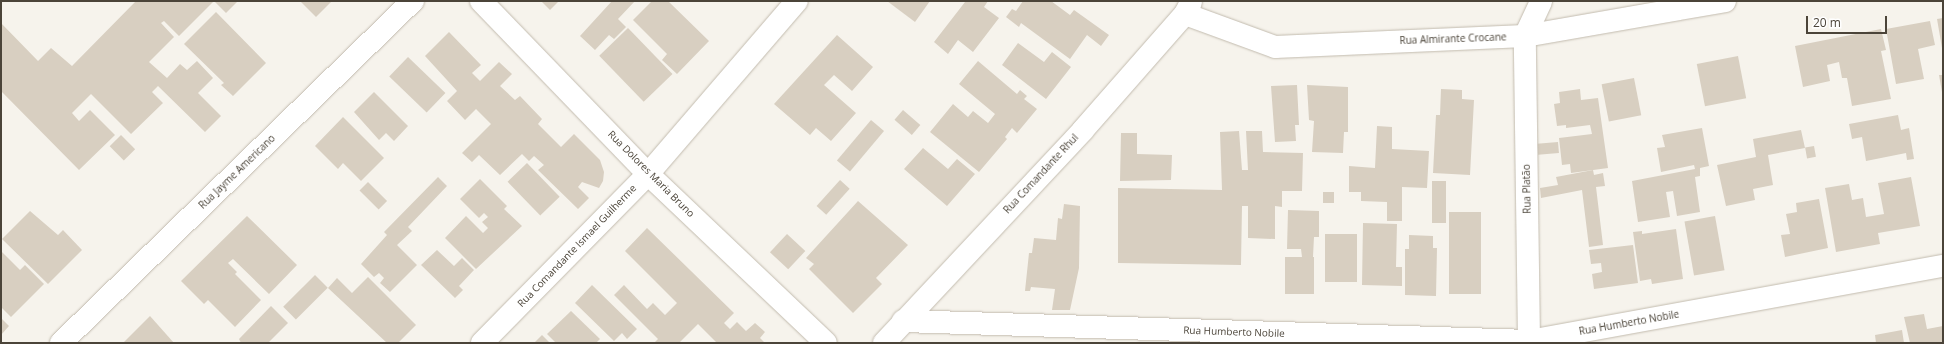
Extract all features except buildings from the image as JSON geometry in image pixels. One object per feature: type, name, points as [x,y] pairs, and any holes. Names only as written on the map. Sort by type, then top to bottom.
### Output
[{"type":"street","name":"Rua Jayme Americano","points":[[61,343],[413,1]]},
{"type":"street","name":"Rua Dolores Maria Bruno","points":[[481,1],[648,174],[826,343]]},
{"type":"street","name":"Rua Comandante Ismael Guilherme","points":[[482,343],[648,174],[797,1]]},
{"type":"street","points":[[1525,36],[1541,1]]},
{"type":"street","name":"Rua Almirante Crocane","points":[[1188,8],[1275,47],[1525,36],[1725,1]]},
{"type":"street","name":"Rua Comandante Rhul","points":[[884,343],[1083,130],[1188,8]]},
{"type":"street","name":"Rua Platão","points":[[1525,36],[1529,341]]},
{"type":"street","name":"Rua Humberto Nobile","points":[[903,321],[1529,341],[1943,266]]}]
